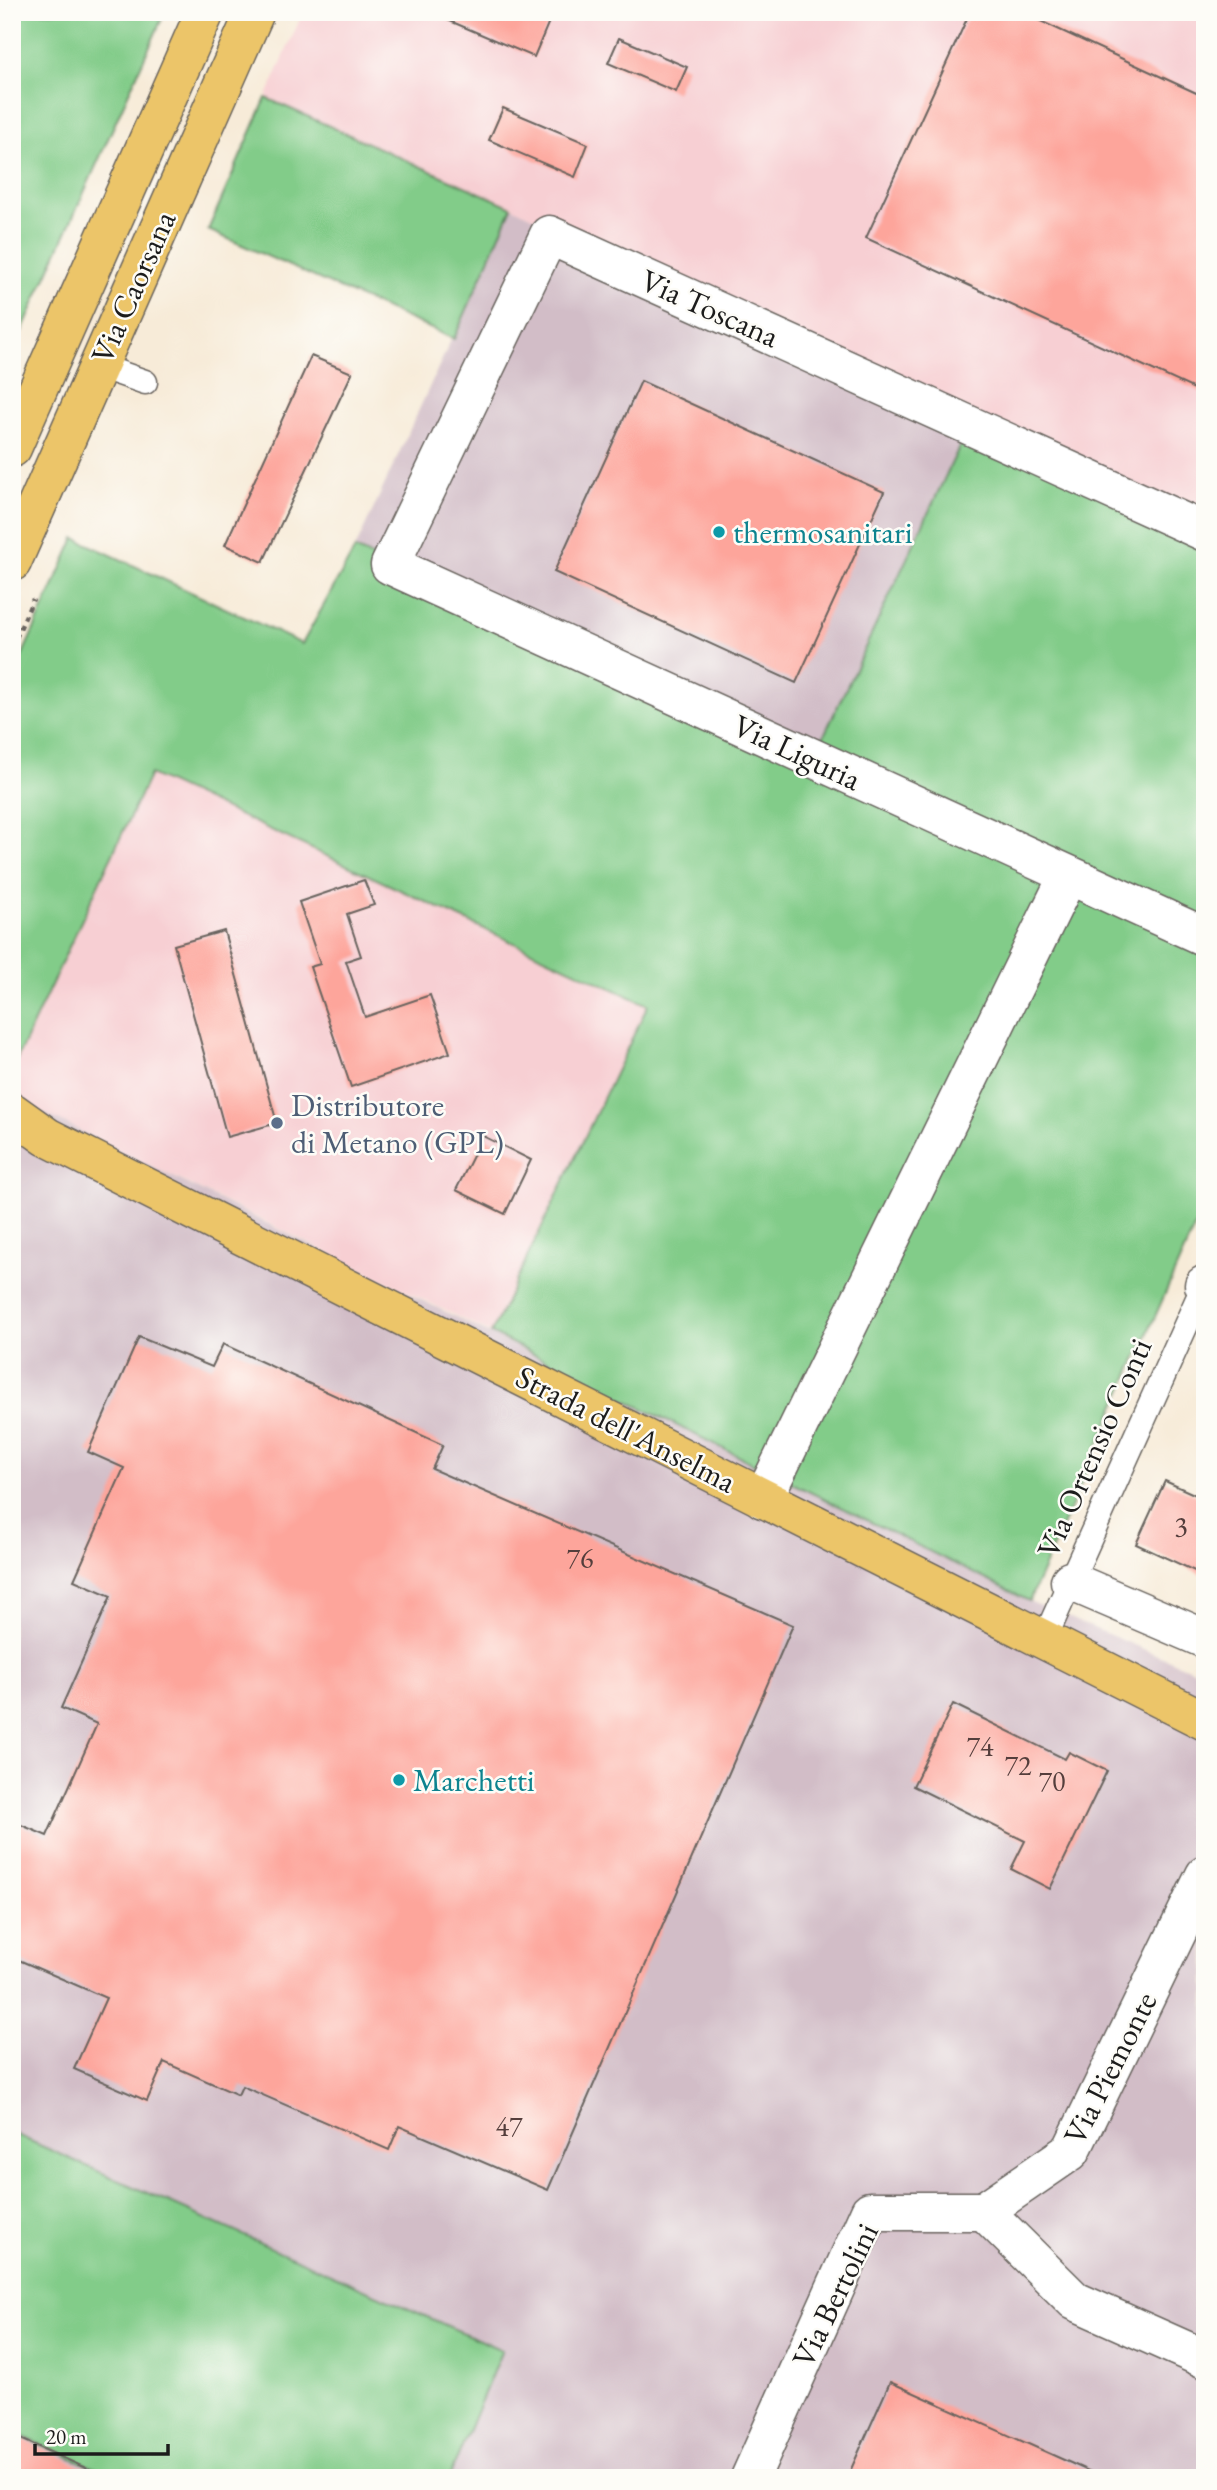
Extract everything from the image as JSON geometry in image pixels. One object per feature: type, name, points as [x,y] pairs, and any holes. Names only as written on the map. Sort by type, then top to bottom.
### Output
[{"type":"main road","name":"Via Caorsana","points":[[12,448],[205,12]]},
{"type":"main road","name":"Via Caorsana","points":[[12,562],[255,12]]},
{"type":"main road","name":"Strada dell'Anselma","points":[[12,1112],[29,1135],[1205,1721]]},
{"type":"street","name":"Via Toscana","points":[[390,565],[549,235],[1205,532]]},
{"type":"street","name":"Via Liguria","points":[[390,565],[1205,937]]},
{"type":"street","points":[[763,1499],[1068,876]]},
{"type":"street","points":[[1070,1581],[1205,1639]]},
{"type":"street","name":"Via Piemonte","points":[[984,2211],[1071,2151],[1205,1875]]},
{"type":"street","name":"Via Bertolini","points":[[750,2478],[870,2211],[984,2211]]},
{"type":"street","points":[[984,2211],[1075,2301],[1205,2359]]},
{"type":"lane","points":[[99,366],[145,382]]},
{"type":"lane","name":"Via Ortensio Conti","points":[[1044,1640],[1204,1284]]},
{"type":"shaded area","points":[[303,12],[1205,12],[1205,527],[774,334],[512,207],[266,98]]},
{"type":"shaded area","points":[[512,207],[969,426],[814,760],[355,549]]},
{"type":"shaded area","points":[[150,774],[648,1005],[491,1333],[12,1097],[12,1069]]},
{"type":"shaded area","points":[[12,1097],[1029,1601],[1205,1675],[1205,2478],[12,2478]]},
{"type":"green space","points":[[12,12],[165,12],[12,353]]},
{"type":"green space","points":[[266,98],[512,207],[454,339],[208,230]]},
{"type":"green space","points":[[969,426],[1205,527],[1205,1204],[1029,1601],[491,1333],[648,1005],[150,774],[12,1069],[12,678],[75,538],[302,644],[355,549],[813,759]]},
{"type":"green space","points":[[12,2133],[502,2350],[449,2478],[117,2478],[12,2432]]},
{"type":"building","points":[[429,12],[553,12],[534,57]]},
{"type":"building","points":[[970,12],[1021,12],[1205,97],[1205,394],[866,238]]},
{"type":"building","points":[[619,38],[687,67],[676,92],[608,63]]},
{"type":"building","points":[[503,108],[588,144],[575,177],[489,140]]},
{"type":"building","points":[[311,356],[352,373],[263,562],[225,545]]},
{"type":"building","name":"thermosanitari","points":[[641,381],[884,492],[796,683],[554,572]]},
{"type":"building","points":[[364,880],[374,905],[347,914],[361,956],[346,961],[365,1017],[430,995],[450,1053],[351,1087],[310,967],[320,964],[299,902]]},
{"type":"building","points":[[224,931],[277,1123],[227,1137],[174,945]]},
{"type":"building","points":[[483,1136],[531,1160],[505,1214],[456,1190]]},
{"type":"building","name":"Marchetti","points":[[139,1337],[212,1367],[223,1344],[443,1445],[432,1469],[793,1625],[548,2190],[399,2126],[389,2150],[242,2086],[238,2095],[164,2062],[147,2101],[74,2069],[106,1998],[12,1957],[12,1821],[47,1836],[97,1724],[61,1708],[111,1596],[74,1580],[124,1468],[88,1452]]},
{"type":"building","points":[[1205,1387],[1205,1406],[1198,1403]]},
{"type":"building","points":[[1165,1481],[1205,1499],[1205,1566],[1201,1574],[1136,1544]]},
{"type":"building","points":[[953,1704],[1065,1759],[1069,1752],[1107,1771],[1050,1889],[1011,1869],[1025,1841],[913,1786]]},
{"type":"building","points":[[890,2382],[1104,2478],[847,2478]]},
{"type":"building","points":[[12,2435],[108,2478],[12,2478]]},
{"type":"place","name":"thermosanitari","points":[[719,532]]},
{"type":"place","name":"Distributore di Metano (GPL)","points":[[277,1123]]},
{"type":"place","name":"Marchetti","points":[[399,1780]]}]
